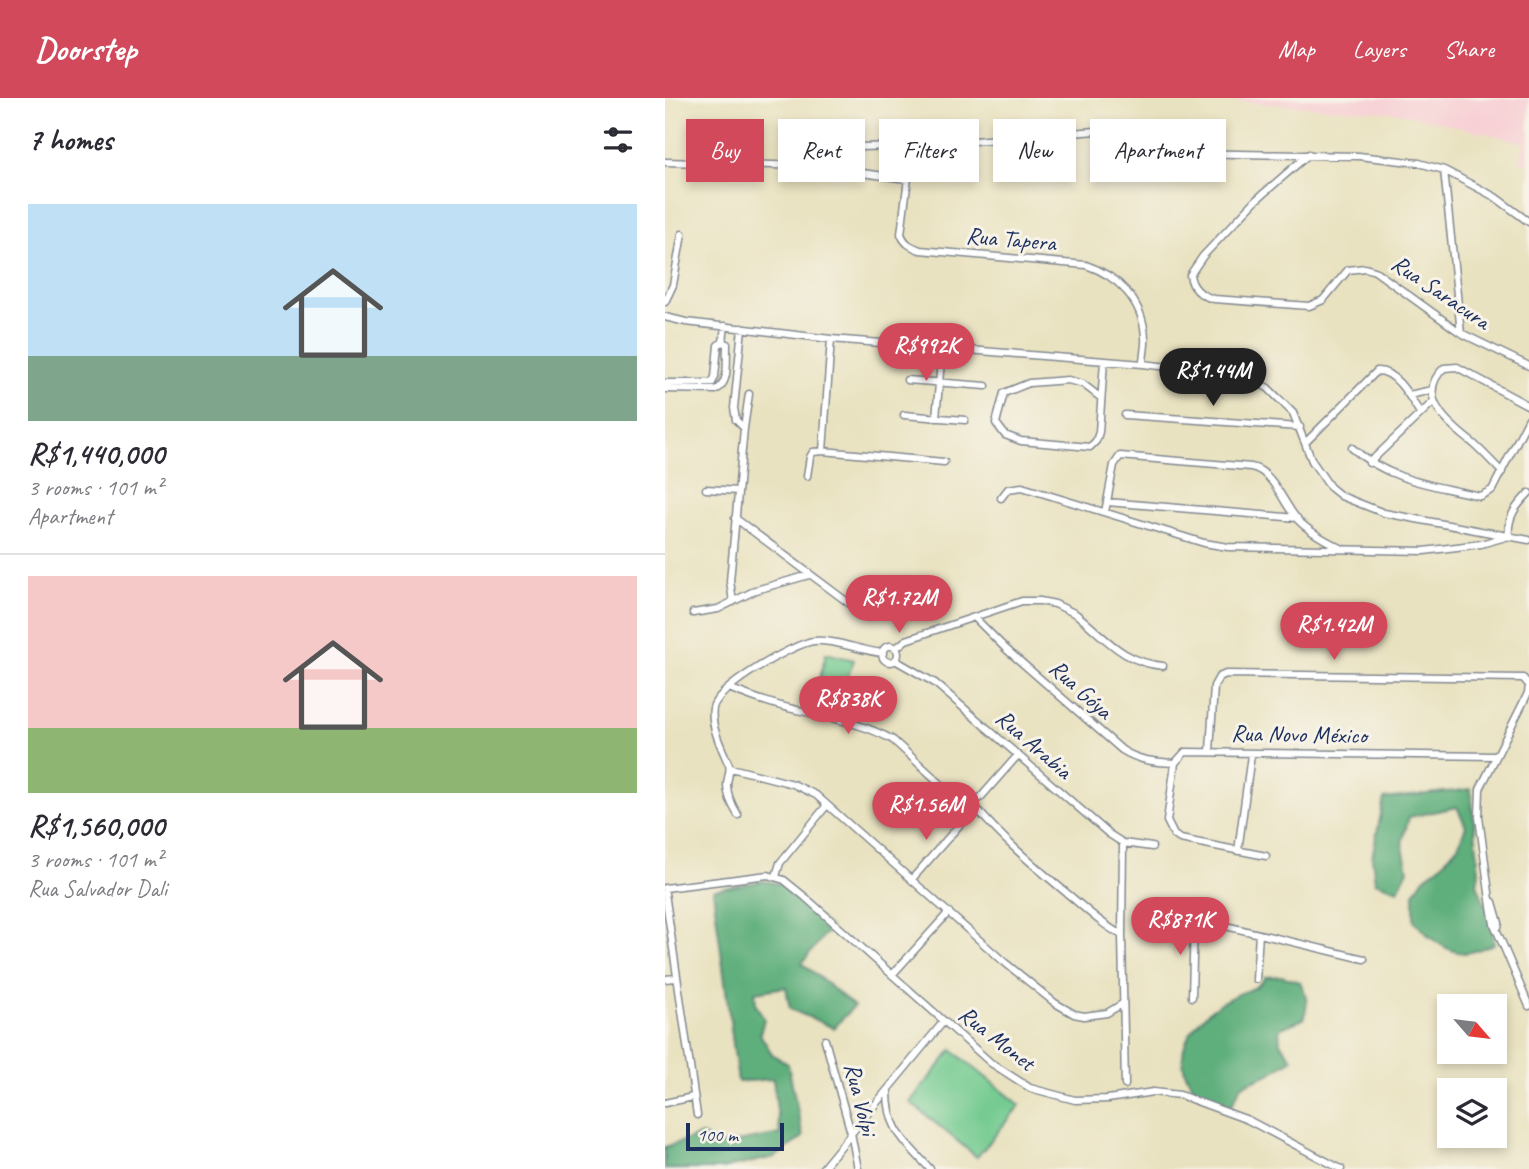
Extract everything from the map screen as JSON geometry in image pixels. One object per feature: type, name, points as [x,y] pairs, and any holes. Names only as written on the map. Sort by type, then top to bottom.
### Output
[{"type":"street","points":[[979,141],[1090,131]]},
{"type":"street","points":[[1226,154],[1309,155],[1419,163],[1444,170],[1507,204],[1529,222]]},
{"type":"street","name":"Rua Saracura","points":[[1309,155],[1256,200],[1203,256],[1190,275],[1196,289],[1214,299],[1309,306],[1323,300],[1348,270],[1365,268],[1375,271],[1461,333],[1529,366]]},
{"type":"street","points":[[665,162],[778,165]]},
{"type":"street","points":[[1444,170],[1461,333]]},
{"type":"street","name":"Rua Tapera","points":[[907,182],[901,234],[909,246],[920,250],[1086,265],[1105,271],[1131,295],[1141,315],[1145,337],[1143,364]]},
{"type":"street","points":[[665,302],[673,285],[682,234]]},
{"type":"street","points":[[665,317],[686,322],[831,339],[1143,364],[1245,376],[1277,396],[1293,413],[1312,461],[1330,487],[1341,496],[1384,513],[1529,540]]},
{"type":"street","points":[[723,342],[725,327]]},
{"type":"street","points":[[742,328],[734,408],[736,420],[744,428]]},
{"type":"street","points":[[823,451],[831,339]]},
{"type":"street","points":[[665,383],[712,383],[718,345],[723,342]]},
{"type":"street","points":[[665,389],[716,390],[722,387],[727,352],[727,344],[723,342]]},
{"type":"street","points":[[936,418],[942,349]]},
{"type":"street","points":[[717,352],[727,352]]},
{"type":"street","points":[[1101,398],[1075,381],[1029,383],[1004,393],[996,423],[1005,435],[1021,441],[1090,447],[1099,432],[1104,361]]},
{"type":"street","points":[[1501,472],[1444,418],[1434,401],[1432,390],[1440,372],[1452,366],[1529,406]]},
{"type":"street","points":[[1305,443],[1377,372],[1388,374],[1409,395],[1420,413]]},
{"type":"street","points":[[907,380],[986,386]]},
{"type":"street","points":[[1409,395],[1432,390]]},
{"type":"street","points":[[733,602],[730,581],[749,394]]},
{"type":"street","points":[[1369,463],[1434,401]]},
{"type":"street","points":[[904,415],[965,420]]},
{"type":"street","points":[[1125,415],[1300,427]]},
{"type":"street","points":[[1352,449],[1369,463],[1402,478],[1480,496],[1489,493],[1529,418]]},
{"type":"street","points":[[807,476],[813,452],[944,462]]},
{"type":"street","points":[[1105,512],[1114,465],[1120,456],[1257,468],[1265,473],[1297,518],[1320,537],[1344,550]]},
{"type":"street","points":[[1001,498],[1008,489],[1022,487],[1194,540],[1228,547],[1424,551],[1481,544],[1509,536]]},
{"type":"street","points":[[706,489],[738,491]]},
{"type":"street","points":[[1509,536],[1509,519],[1518,503],[1529,493]]},
{"type":"street","points":[[1107,502],[1297,518]]},
{"type":"street","points":[[735,518],[850,604]]},
{"type":"street","points":[[693,613],[710,611],[755,590],[809,575]]},
{"type":"street","points":[[883,653],[888,647],[896,648],[906,640],[1022,601],[1040,601],[1055,604],[1076,614],[1129,657],[1147,664],[1163,666]]},
{"type":"street","name":"Rua Góya","points":[[975,618],[1006,649],[1122,750],[1144,760],[1175,763]]},
{"type":"street","name":"Rua Arabia","points":[[729,688],[781,654],[811,641],[883,653],[886,660],[895,660],[936,683],[1094,822],[1123,843],[1152,847]]},
{"type":"street","points":[[895,660],[898,654],[896,648]]},
{"type":"street","points":[[1210,751],[1214,686],[1219,677],[1226,674],[1523,678],[1529,685],[1528,693],[1484,779],[1479,798],[1479,817],[1490,900],[1499,923],[1497,927],[1529,1006]]},
{"type":"street","points":[[738,816],[727,787],[731,768],[724,755],[713,716],[715,702],[729,688],[793,709],[875,730],[893,740],[1053,881],[1122,935]]},
{"type":"street","name":"Rua Novo México","points":[[1175,763],[1185,752],[1210,751],[1251,755],[1495,755]]},
{"type":"street","points":[[912,879],[1018,755]]},
{"type":"street","points":[[1238,851],[1251,755]]},
{"type":"street","points":[[1175,763],[1167,821],[1170,829],[1180,839],[1266,856]]},
{"type":"street","points":[[731,768],[793,784],[816,795],[1003,961],[1066,1010],[1084,1016],[1107,1013],[1122,1004]]},
{"type":"street","points":[[697,1115],[665,890],[776,876],[780,863],[827,805]]},
{"type":"street","points":[[1123,843],[1122,1004],[1125,1084]]},
{"type":"street","name":"Rua Monet","points":[[776,876],[805,897],[991,1063],[1020,1082],[1042,1093],[1095,1101],[1153,1092],[1180,1095],[1248,1119],[1341,1169]]},
{"type":"street","points":[[892,975],[949,912]]},
{"type":"street","points":[[1167,912],[1364,959]]},
{"type":"street","points":[[1192,997],[1194,918]]},
{"type":"street","points":[[1107,925],[1122,921]]},
{"type":"street","points":[[1256,979],[1259,934]]},
{"type":"street","points":[[665,979],[676,978]]},
{"type":"street","points":[[1107,1013],[1123,1020]]},
{"type":"street","points":[[822,1169],[944,1021]]},
{"type":"street","name":"Rua Volpi","points":[[825,1040],[851,1133],[858,1169]]},
{"type":"street","points":[[888,1092],[891,1122],[930,1169]]},
{"type":"street","points":[[665,1103],[693,1097]]},
{"type":"shaded area","points":[[1181,98],[1529,98],[1529,165],[1519,160],[1526,143],[1400,113]]},
{"type":"green space","points":[[826,653],[854,660],[834,713],[813,708]]},
{"type":"green space","points":[[1471,789],[1479,872],[1477,884],[1491,920],[1494,944],[1466,953],[1444,947],[1414,921],[1414,893],[1424,878],[1441,865],[1458,846],[1466,826],[1457,807],[1409,817],[1402,843],[1408,870],[1398,890],[1375,882],[1372,857],[1384,799]]},
{"type":"green space","points":[[763,881],[781,884],[830,928],[802,963],[854,1006],[834,1028],[790,1009],[786,987],[755,992],[756,1005],[764,1019],[760,1034],[772,1054],[788,1064],[803,1137],[775,1157],[721,1169],[665,1169],[665,1147],[702,1135],[721,1145],[780,1134],[773,1079],[738,1082],[713,890]]},
{"type":"green space","points":[[1282,976],[1300,982],[1306,1000],[1303,1019],[1279,1029],[1280,1043],[1293,1059],[1269,1074],[1242,1085],[1231,1106],[1195,1091],[1186,1074],[1183,1060],[1184,1048],[1195,1026],[1213,1008],[1255,987],[1265,977]]},
{"type":"green space","points":[[952,1050],[1020,1105],[977,1157],[910,1102]]}]
